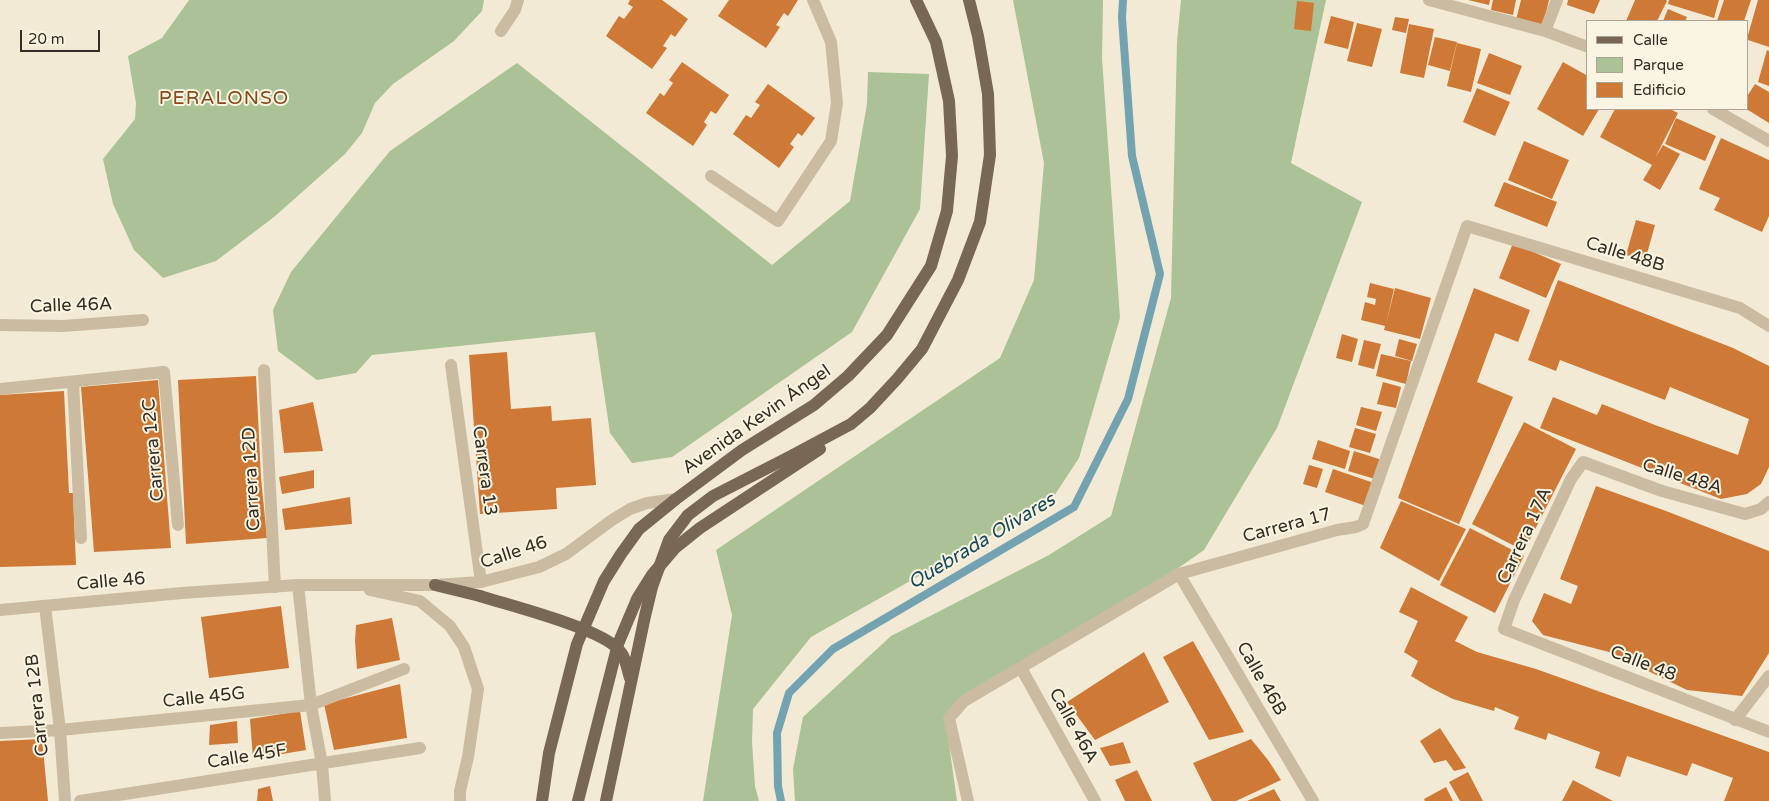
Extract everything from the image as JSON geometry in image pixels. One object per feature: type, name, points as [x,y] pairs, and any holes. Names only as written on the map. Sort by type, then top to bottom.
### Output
[{"type":"main road","name":"Avenida Kevin Ángel","points":[[542,801],[549,753],[577,644],[604,581],[639,529],[676,498],[742,450],[814,405],[848,376],[887,335],[931,266],[947,211],[952,147],[949,101],[936,42],[916,0]]},
{"type":"main road","points":[[578,801],[618,644],[637,598],[652,575],[676,548],[700,528],[826,444],[870,408],[922,348],[958,280],[980,222],[990,155],[988,94],[978,36],[969,0]]},
{"type":"main road","points":[[606,801],[652,587],[668,540],[688,515],[714,496],[851,424]]},
{"type":"main road","points":[[435,585],[480,596],[554,619],[606,640],[621,652],[631,683]]},
{"type":"main road","points":[[537,801],[549,753]]},
{"type":"street","points":[[501,31],[515,10],[518,0]]},
{"type":"street","points":[[712,176],[778,221],[831,141],[838,102],[830,42],[813,0]]},
{"type":"street","points":[[1429,0],[1545,31],[1586,46]]},
{"type":"street","points":[[1545,31],[1557,0]]},
{"type":"street","points":[[1715,110],[1769,141]]},
{"type":"street","name":"Calle 48B","points":[[1467,226],[1740,308],[1769,326]]},
{"type":"street","name":"Carrera 17","points":[[968,801],[949,718],[964,701],[1179,574],[1363,524],[1467,226]]},
{"type":"street","name":"Calle 46A","points":[[0,325],[63,326],[143,320]]},
{"type":"street","name":"Carrera 13","points":[[451,365],[481,582]]},
{"type":"street","name":"Carrera 12D","points":[[264,370],[275,587]]},
{"type":"street","name":"Carrera 12C","points":[[73,382],[164,372],[178,525]]},
{"type":"street","points":[[0,389],[73,382],[81,538]]},
{"type":"street","name":"Calle 48A","points":[[1583,462],[1662,491],[1745,514],[1761,509],[1769,502]]},
{"type":"street","name":"Carrera 17A","points":[[1504,629],[1514,600],[1571,479],[1583,462]]},
{"type":"street","name":"Calle 46","points":[[0,610],[182,593],[298,585],[435,585],[481,582],[538,567],[566,554],[630,509],[648,503],[676,498]]},
{"type":"street","name":"Calle 46B","points":[[1179,574],[1313,801]]},
{"type":"street","points":[[298,585],[310,706],[322,764],[325,801]]},
{"type":"street","name":"Calle 46","points":[[346,585],[420,601],[450,626],[464,647],[478,689],[468,757],[460,791],[460,801]]},
{"type":"street","name":"Carrera 12B","points":[[44,606],[60,730],[65,801]]},
{"type":"street","name":"Calle 48","points":[[1504,629],[1769,732]]},
{"type":"street","name":"Calle 46A","points":[[1021,668],[1095,801]]},
{"type":"street","name":"Calle 45G","points":[[0,733],[60,730],[310,706],[404,669]]},
{"type":"street","points":[[1735,720],[1769,676]]},
{"type":"street","name":"Calle 45F","points":[[80,801],[420,748]]},
{"type":"green space","points":[[189,0],[484,0],[482,11],[454,41],[393,84],[375,103],[362,133],[345,154],[274,217],[216,261],[163,278],[134,250],[113,204],[103,159],[135,119],[136,103],[128,56],[162,38]]},
{"type":"green space","points":[[1013,0],[1103,0],[1102,58],[1120,318],[1079,458],[1050,502],[811,637],[753,709],[752,742],[755,786],[759,801],[703,801],[732,615],[716,550],[1000,358],[1034,280],[1044,163]]},
{"type":"green space","points":[[1181,0],[1326,0],[1291,163],[1362,202],[1277,428],[1204,550],[1154,585],[958,702],[948,737],[957,801],[795,801],[793,769],[803,717],[891,636],[1049,555],[1111,516],[1171,298],[1177,42]]},
{"type":"green space","points":[[517,63],[772,265],[850,201],[867,104],[868,72],[929,74],[920,209],[852,332],[672,457],[632,463],[610,433],[595,332],[372,355],[356,373],[317,380],[278,351],[273,310],[291,272],[390,151]]},
{"type":"building","points":[[630,0],[662,0],[688,19],[675,37],[671,34],[663,46],[667,48],[652,69],[606,36],[619,16],[624,19],[633,7],[628,4]]},
{"type":"building","points":[[729,0],[798,0],[788,16],[784,13],[776,25],[780,27],[766,48],[718,16]]},
{"type":"building","points":[[1468,0],[1490,0],[1489,5]]},
{"type":"building","points":[[1493,0],[1516,0],[1513,15],[1491,10]]},
{"type":"building","points":[[1521,0],[1549,0],[1543,26],[1516,20]]},
{"type":"building","points":[[1568,0],[1600,0],[1594,14],[1567,5]]},
{"type":"building","points":[[1635,0],[1667,1],[1658,20],[1626,20]]},
{"type":"building","points":[[1669,0],[1719,0],[1714,18],[1668,4]]},
{"type":"building","points":[[1724,0],[1751,0],[1744,20],[1717,20]]},
{"type":"building","points":[[1758,0],[1769,0],[1769,47],[1749,40],[1749,32]]},
{"type":"building","points":[[1297,1],[1314,3],[1311,31],[1294,29]]},
{"type":"building","points":[[1668,9],[1687,17],[1686,20],[1663,20]]},
{"type":"building","points":[[1331,16],[1354,22],[1348,49],[1324,43]]},
{"type":"building","points":[[1395,17],[1409,19],[1406,33],[1392,30]]},
{"type":"building","points":[[1357,23],[1382,29],[1372,67],[1347,61]]},
{"type":"building","points":[[1409,24],[1434,29],[1424,78],[1400,73]]},
{"type":"building","points":[[1435,37],[1457,42],[1450,71],[1428,65]]},
{"type":"building","points":[[1457,43],[1481,49],[1471,92],[1447,86]]},
{"type":"building","points":[[1767,50],[1769,51],[1769,86],[1758,82]]},
{"type":"building","points":[[1489,53],[1522,66],[1510,95],[1477,83]]},
{"type":"building","points":[[682,62],[729,95],[716,114],[711,111],[704,122],[707,125],[693,146],[646,113],[660,93],[664,96],[673,83],[669,80]]},
{"type":"building","points":[[1563,62],[1586,75],[1586,110],[1598,110],[1583,136],[1537,109]]},
{"type":"building","points":[[768,84],[815,118],[802,136],[798,133],[790,144],[794,147],[779,168],[733,134],[746,115],[751,118],[760,105],[755,102]]},
{"type":"building","points":[[1755,84],[1769,92],[1769,123],[1748,110],[1749,93]]},
{"type":"building","points":[[1477,88],[1510,102],[1495,136],[1463,122]]},
{"type":"building","points":[[1614,110],[1672,110],[1678,113],[1655,158],[1663,145],[1680,154],[1660,190],[1643,180],[1652,165],[1600,137]]},
{"type":"building","points":[[1676,118],[1716,136],[1705,161],[1665,144]]},
{"type":"building","points":[[1721,138],[1769,160],[1769,216],[1762,232],[1714,210],[1720,198],[1699,189]]},
{"type":"building","points":[[1524,141],[1569,160],[1552,199],[1508,180]]},
{"type":"building","points":[[1504,182],[1557,202],[1547,227],[1494,206]]},
{"type":"building","points":[[1636,220],[1655,225],[1645,261],[1626,255]]},
{"type":"building","points":[[1513,243],[1561,264],[1546,298],[1499,278]]},
{"type":"building","points":[[1558,280],[1733,348],[1769,366],[1769,467],[1761,484],[1747,494],[1721,499],[1540,428],[1553,397],[1597,415],[1602,404],[1738,455],[1749,419],[1670,387],[1665,400],[1560,360],[1556,371],[1528,360]]},
{"type":"building","points":[[1370,283],[1394,289],[1386,324],[1395,288],[1431,298],[1420,339],[1384,330],[1385,326],[1361,320],[1365,302],[1375,305],[1376,299],[1367,297]]},
{"type":"building","points":[[1474,288],[1530,310],[1518,342],[1495,333],[1477,382],[1513,397],[1459,524],[1398,498]]},
{"type":"building","points":[[1342,334],[1358,339],[1352,362],[1336,358]]},
{"type":"building","points":[[1399,339],[1417,344],[1412,361],[1395,356]]},
{"type":"building","points":[[1364,340],[1381,344],[1374,369],[1358,365]]},
{"type":"building","points":[[507,352],[511,409],[551,406],[552,421],[591,418],[596,485],[556,488],[557,509],[480,514],[469,355]]},
{"type":"building","points":[[1381,354],[1411,361],[1406,384],[1376,376]]},
{"type":"building","points":[[256,376],[261,478],[267,538],[186,544],[178,380]]},
{"type":"building","points":[[158,380],[171,548],[94,552],[81,387]]},
{"type":"building","points":[[1383,382],[1401,387],[1396,408],[1377,404]]},
{"type":"building","points":[[64,391],[69,493],[73,493],[76,565],[0,567],[0,395]]},
{"type":"building","points":[[313,402],[323,451],[284,453],[279,410]]},
{"type":"building","points":[[1361,407],[1382,412],[1376,431],[1356,425]]},
{"type":"building","points":[[1524,422],[1576,449],[1524,551],[1472,524]]},
{"type":"building","points":[[1355,428],[1376,434],[1370,453],[1349,447]]},
{"type":"building","points":[[1318,440],[1350,451],[1345,469],[1312,459]]},
{"type":"building","points":[[1354,451],[1382,460],[1375,479],[1348,471]]},
{"type":"building","points":[[1309,465],[1323,469],[1317,488],[1303,484]]},
{"type":"building","points":[[1333,469],[1374,483],[1366,506],[1325,492]]},
{"type":"building","points":[[314,470],[314,488],[282,494],[279,477]]},
{"type":"building","points":[[1596,486],[1769,551],[1769,653],[1742,696],[1687,690],[1609,652],[1543,635],[1532,621],[1544,593],[1571,604],[1578,586],[1560,579]]},
{"type":"building","points":[[350,497],[352,524],[285,530],[282,509]]},
{"type":"building","points":[[1401,501],[1466,529],[1439,581],[1380,548]]},
{"type":"building","points":[[1470,528],[1524,556],[1495,613],[1440,585]]},
{"type":"building","points":[[1411,587],[1468,617],[1455,641],[1477,652],[1536,669],[1769,752],[1769,801],[1724,801],[1733,778],[1692,763],[1687,776],[1627,756],[1620,777],[1595,768],[1600,752],[1548,733],[1546,740],[1514,729],[1519,717],[1495,707],[1494,711],[1453,699],[1431,688],[1411,676],[1418,661],[1404,652],[1418,621],[1399,612]]},
{"type":"building","points":[[281,606],[289,668],[209,678],[201,617]]},
{"type":"building","points":[[392,618],[400,660],[357,669],[356,625]]},
{"type":"building","points":[[1193,641],[1244,732],[1209,740],[1163,657]]},
{"type":"building","points":[[1144,652],[1169,702],[1095,740],[1067,702]]},
{"type":"building","points":[[400,684],[407,738],[334,750],[324,704]]},
{"type":"building","points":[[300,711],[306,750],[253,759],[250,719]]},
{"type":"building","points":[[237,721],[238,743],[209,745],[210,725]]},
{"type":"building","points":[[1440,728],[1466,768],[1454,771],[1446,760],[1434,763],[1420,741]]},
{"type":"building","points":[[42,739],[48,801],[0,801],[0,741]]},
{"type":"building","points":[[1251,739],[1281,780],[1236,801],[1212,801],[1193,763]]},
{"type":"building","points":[[1123,742],[1131,763],[1110,766],[1100,748]]},
{"type":"building","points":[[1137,770],[1152,801],[1125,801],[1115,780]]},
{"type":"building","points":[[1468,772],[1483,801],[1460,801],[1449,782]]},
{"type":"building","points":[[1573,780],[1613,801],[1562,801]]},
{"type":"building","points":[[270,786],[273,801],[257,801],[258,789]]},
{"type":"building","points":[[1446,787],[1453,801],[1425,801],[1424,799]]},
{"type":"building","points":[[1274,789],[1281,801],[1247,801]]},
{"type":"waterway","name":"Quebrada Olivares","points":[[781,801],[778,786],[777,733],[789,693],[833,649],[1074,507],[1128,399],[1160,274],[1132,156],[1122,18],[1123,0]]},
{"type":"district","name":"PERALONSO","points":[[224,99]]}]
